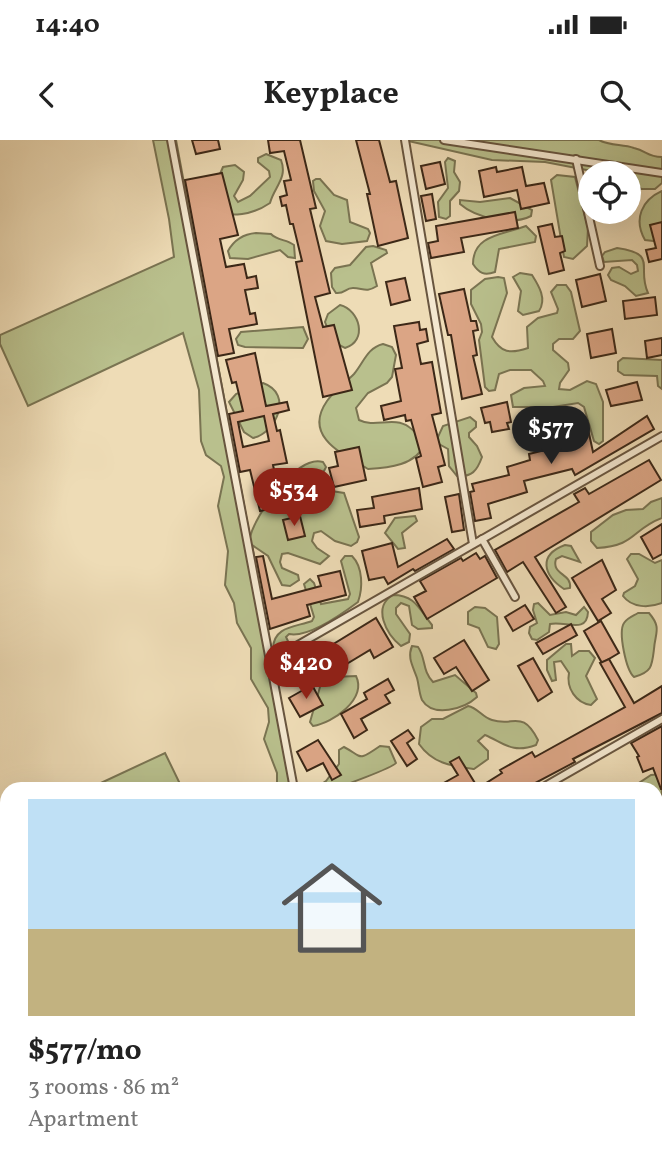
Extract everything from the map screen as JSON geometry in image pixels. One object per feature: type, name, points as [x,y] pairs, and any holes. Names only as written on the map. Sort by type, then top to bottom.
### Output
[{"type":"lane","points":[[171,140],[293,782]]},
{"type":"lane","points":[[405,140],[473,544]]},
{"type":"lane","points":[[444,140],[662,173]]},
{"type":"lane","points":[[576,159],[600,266]]},
{"type":"lane","points":[[270,661],[662,436]]},
{"type":"lane","points":[[482,539],[514,597]]},
{"type":"lane","points":[[552,782],[662,719]]},
{"type":"green space","points":[[153,140],[176,140],[250,537],[268,502],[289,477],[312,462],[323,462],[326,467],[324,471],[296,486],[296,491],[302,497],[325,490],[344,493],[359,537],[351,546],[335,541],[321,531],[314,533],[312,541],[329,556],[320,564],[288,553],[282,554],[282,568],[298,575],[299,580],[290,586],[282,585],[268,556],[252,545],[296,782],[277,782],[277,773],[264,739],[269,722],[268,708],[251,679],[251,648],[237,623],[234,603],[225,585],[228,551],[218,506],[224,477],[221,466],[206,455],[201,441],[199,390],[183,333],[28,406],[0,344],[0,335],[174,257]]},
{"type":"green space","points":[[404,140],[599,140],[662,157],[662,183],[655,189],[641,189],[641,161],[578,161],[578,168],[545,162],[492,160]]},
{"type":"green space","points":[[266,154],[281,160],[283,166],[282,177],[270,203],[242,214],[212,213],[207,204],[223,167],[235,165],[244,172],[243,180],[234,196],[238,202],[250,196],[270,177],[269,171],[258,162],[258,158]]},
{"type":"green space","points":[[448,158],[455,161],[454,172],[460,182],[459,191],[450,201],[450,216],[446,219],[439,217],[438,202],[448,188],[445,162]]},
{"type":"green space","points":[[557,175],[575,177],[578,189],[578,224],[587,224],[588,228],[587,246],[573,259],[564,257],[551,180]]},
{"type":"green space","points":[[320,179],[334,195],[347,200],[350,222],[368,229],[370,233],[367,241],[342,244],[326,241],[320,226],[325,211],[314,191],[313,181]]},
{"type":"green space","points":[[662,191],[662,242],[645,240],[641,232],[642,211],[655,195]]},
{"type":"green space","points":[[510,198],[532,210],[531,216],[514,220],[494,219],[484,217],[460,204],[460,200],[480,202]]},
{"type":"green space","points":[[526,226],[536,236],[535,242],[499,249],[495,272],[485,274],[475,267],[474,254],[483,242]]},
{"type":"green space","points":[[256,233],[271,234],[294,245],[295,258],[288,257],[280,250],[248,259],[230,258],[228,251],[236,241]]},
{"type":"green space","points":[[366,247],[386,250],[387,253],[371,263],[377,286],[367,290],[350,288],[336,293],[332,287],[331,273],[335,268],[350,265]]},
{"type":"green space","points":[[617,248],[638,254],[642,258],[648,293],[636,296],[625,286],[611,280],[608,275],[612,268],[619,267],[631,274],[638,271],[632,260],[604,262],[602,256],[605,252]]},
{"type":"green space","points":[[520,273],[532,275],[537,284],[542,297],[539,311],[523,315],[518,311],[521,291],[513,277]]},
{"type":"green space","points":[[504,278],[507,293],[492,337],[507,351],[528,348],[527,327],[538,318],[557,313],[551,292],[557,285],[566,285],[571,292],[580,331],[573,339],[559,339],[553,344],[553,350],[568,363],[569,370],[559,389],[570,390],[587,381],[596,384],[603,402],[603,441],[599,444],[594,441],[584,407],[578,403],[553,407],[513,407],[511,395],[524,388],[545,386],[531,370],[510,370],[499,374],[495,390],[489,391],[485,387],[479,340],[481,324],[471,304],[471,290],[485,279]]},
{"type":"green space","points":[[340,305],[352,313],[359,326],[357,339],[345,348],[333,342],[325,322],[328,314]]},
{"type":"green space","points":[[303,327],[308,339],[303,348],[245,347],[238,345],[236,339],[241,332]]},
{"type":"green space","points":[[383,344],[392,347],[396,355],[392,377],[387,383],[368,393],[356,408],[359,420],[403,424],[413,430],[425,444],[409,461],[368,469],[329,443],[319,425],[321,414],[330,397],[354,374],[369,352]]},
{"type":"green space","points":[[623,358],[662,360],[662,389],[658,386],[657,376],[624,375],[618,371],[618,362]]},
{"type":"green space","points":[[263,383],[272,388],[280,404],[269,429],[253,438],[244,432],[229,402],[236,394]]},
{"type":"green space","points":[[470,417],[476,422],[476,427],[469,433],[469,437],[482,457],[473,472],[457,476],[449,466],[448,449],[439,444],[437,439],[443,426]]},
{"type":"green space","points":[[662,498],[662,518],[652,522],[627,541],[597,548],[591,541],[591,532],[613,515],[626,510],[643,509]]},
{"type":"green space","points":[[415,516],[417,521],[402,533],[405,548],[398,549],[385,533],[395,518]]},
{"type":"green space","points":[[565,545],[571,546],[580,562],[562,556],[556,559],[556,568],[570,583],[570,588],[564,589],[552,578],[546,566],[550,554]]},
{"type":"green space","points":[[631,554],[639,554],[655,563],[662,560],[662,603],[641,606],[631,603],[623,596],[635,586],[638,579],[627,559]]},
{"type":"green space","points":[[345,556],[352,556],[360,572],[361,590],[358,602],[315,629],[289,634],[286,637],[296,658],[292,662],[284,661],[273,649],[277,636],[286,629],[312,621],[314,617],[304,584],[310,579],[314,583],[321,604],[348,599],[350,594],[341,561]]},
{"type":"green space","points":[[393,595],[412,600],[432,625],[432,628],[418,629],[412,625],[409,606],[401,603],[396,608],[396,614],[410,634],[409,642],[401,646],[390,635],[382,613],[383,606]]},
{"type":"green space","points":[[538,603],[550,615],[566,612],[576,615],[584,607],[588,612],[587,619],[579,625],[550,624],[549,632],[537,640],[532,639],[530,627],[537,623],[533,610],[534,604]]},
{"type":"green space","points":[[475,607],[485,608],[497,617],[499,644],[496,649],[488,647],[479,628],[468,624],[468,612]]},
{"type":"green space","points":[[638,613],[649,613],[657,631],[650,667],[634,677],[626,659],[622,628],[625,621]]},
{"type":"green space","points":[[566,644],[571,644],[572,656],[579,651],[589,651],[595,658],[586,676],[597,699],[591,705],[573,694],[568,679],[569,673],[561,661],[554,662],[556,680],[552,681],[547,670],[547,660]]},
{"type":"green space","points":[[412,646],[418,647],[433,682],[455,675],[476,693],[477,697],[449,710],[427,706],[422,700],[411,662]]},
{"type":"green space","points":[[309,658],[319,659],[333,677],[356,676],[358,685],[353,701],[346,708],[330,720],[313,726],[310,722],[320,687],[305,663]]},
{"type":"green space","points":[[468,706],[492,720],[522,722],[538,740],[536,745],[514,748],[485,735],[478,741],[488,751],[488,759],[474,769],[437,760],[424,751],[419,744],[421,727],[432,719],[443,719]]},
{"type":"green space","points":[[380,746],[389,747],[396,763],[352,782],[324,782],[339,764],[339,750],[344,747],[360,756]]},
{"type":"green space","points":[[165,753],[179,782],[103,782]]},
{"type":"green space","points":[[662,774],[662,782],[640,782],[651,775]]},
{"type":"building","points":[[192,140],[218,140],[220,149],[196,154]]},
{"type":"building","points":[[268,140],[300,140],[316,208],[310,209],[330,293],[315,297],[323,327],[334,325],[352,390],[323,397],[296,262],[302,261],[293,224],[290,224],[286,205],[282,206],[280,197],[287,195],[284,181],[291,180],[284,151],[270,153]]},
{"type":"building","points":[[356,140],[379,140],[390,182],[396,181],[408,238],[378,246],[367,194],[370,194]]},
{"type":"building","points":[[440,162],[445,184],[426,189],[421,166]]},
{"type":"building","points":[[496,167],[497,172],[522,167],[526,186],[544,183],[549,203],[521,209],[517,190],[484,197],[479,171]]},
{"type":"building","points":[[222,173],[238,235],[220,239],[226,267],[244,264],[247,278],[256,276],[258,288],[245,290],[250,314],[255,313],[257,324],[229,329],[234,353],[218,356],[185,180]]},
{"type":"building","points":[[432,194],[436,219],[426,221],[421,196]]},
{"type":"building","points":[[515,212],[518,228],[461,238],[464,252],[431,258],[428,243],[438,241],[436,226]]},
{"type":"building","points":[[662,222],[662,259],[649,262],[646,250],[656,248],[650,225]]},
{"type":"building","points":[[552,224],[555,237],[562,236],[565,251],[560,253],[564,270],[549,274],[538,227]]},
{"type":"building","points":[[600,274],[606,301],[582,307],[576,280]]},
{"type":"building","points":[[405,278],[410,300],[391,305],[386,282]]},
{"type":"building","points":[[464,289],[471,321],[476,321],[478,330],[473,331],[477,355],[473,356],[482,394],[462,399],[451,335],[448,335],[439,294]]},
{"type":"building","points":[[655,297],[657,315],[625,319],[623,301]]},
{"type":"building","points":[[419,322],[420,330],[426,329],[428,341],[417,344],[421,364],[432,362],[441,413],[432,415],[445,465],[438,467],[442,482],[423,487],[416,458],[421,456],[411,420],[406,421],[405,415],[384,420],[381,406],[401,401],[395,369],[402,368],[394,326]]},
{"type":"building","points":[[612,329],[616,353],[591,358],[587,334]]},
{"type":"building","points":[[662,338],[662,355],[647,358],[645,341]]},
{"type":"building","points":[[255,353],[266,406],[287,402],[289,410],[273,414],[277,431],[280,430],[287,463],[273,465],[282,506],[260,511],[250,470],[240,472],[229,414],[243,411],[236,382],[232,383],[226,360]],"holes":[[[264,416],[269,441],[243,447],[238,422]]]},
{"type":"building","points":[[637,382],[642,400],[611,406],[606,390]]},
{"type":"building","points":[[507,402],[511,422],[507,423],[509,429],[492,432],[490,422],[485,423],[481,408]]},
{"type":"building","points":[[647,416],[654,429],[575,475],[572,469],[524,481],[527,492],[488,504],[491,518],[475,521],[470,492],[474,491],[472,484],[509,475],[507,467],[530,460],[529,454],[569,444],[566,433],[588,429],[593,452]]},
{"type":"building","points":[[359,447],[366,480],[334,487],[329,468],[338,466],[335,452]]},
{"type":"building","points":[[649,460],[661,480],[535,557],[566,607],[556,613],[523,562],[507,572],[495,550],[579,502],[574,494],[585,488],[589,494]]},
{"type":"building","points":[[419,488],[422,509],[384,516],[385,523],[360,527],[357,510],[374,508],[372,497]]},
{"type":"building","points":[[459,494],[464,530],[452,532],[445,497]]},
{"type":"building","points":[[300,516],[305,536],[288,540],[283,520]]},
{"type":"building","points":[[662,524],[662,554],[653,559],[641,537]]},
{"type":"building","points":[[447,539],[454,549],[415,571],[413,569],[388,584],[384,577],[369,580],[362,551],[392,543],[398,567]]},
{"type":"building","points":[[476,553],[480,559],[485,556],[497,578],[427,619],[414,597],[426,591],[420,581],[461,558],[463,561]]},
{"type":"building","points":[[263,556],[272,599],[321,586],[318,576],[340,571],[346,595],[307,605],[310,616],[270,629],[256,557]]},
{"type":"building","points":[[602,560],[616,590],[602,599],[611,613],[598,621],[572,578]]},
{"type":"building","points":[[525,605],[534,619],[513,631],[505,617]]},
{"type":"building","points":[[376,618],[393,647],[374,658],[370,650],[335,671],[322,651]]},
{"type":"building","points":[[601,621],[619,653],[602,663],[584,631]]},
{"type":"building","points":[[571,624],[577,635],[543,654],[536,643]]},
{"type":"building","points":[[464,640],[489,680],[472,691],[456,667],[444,674],[434,658]]},
{"type":"building","points":[[533,658],[552,692],[538,701],[518,666]]},
{"type":"building","points":[[609,659],[634,703],[662,686],[662,713],[573,759],[575,762],[537,782],[488,782],[502,773],[500,770],[532,752],[535,757],[625,707],[600,663]]},
{"type":"building","points":[[388,679],[394,690],[385,695],[390,703],[361,719],[367,730],[354,738],[341,714],[367,699],[364,693]]},
{"type":"building","points":[[312,685],[323,705],[300,717],[289,698]]},
{"type":"building","points":[[662,726],[662,782],[658,782],[653,768],[643,772],[637,757],[639,756],[631,743]]},
{"type":"building","points":[[408,730],[414,738],[407,743],[417,759],[407,766],[391,741]]},
{"type":"building","points":[[318,740],[341,775],[332,780],[323,763],[307,771],[297,752]]},
{"type":"building","points":[[459,757],[474,782],[446,782],[458,775],[450,762]]}]
